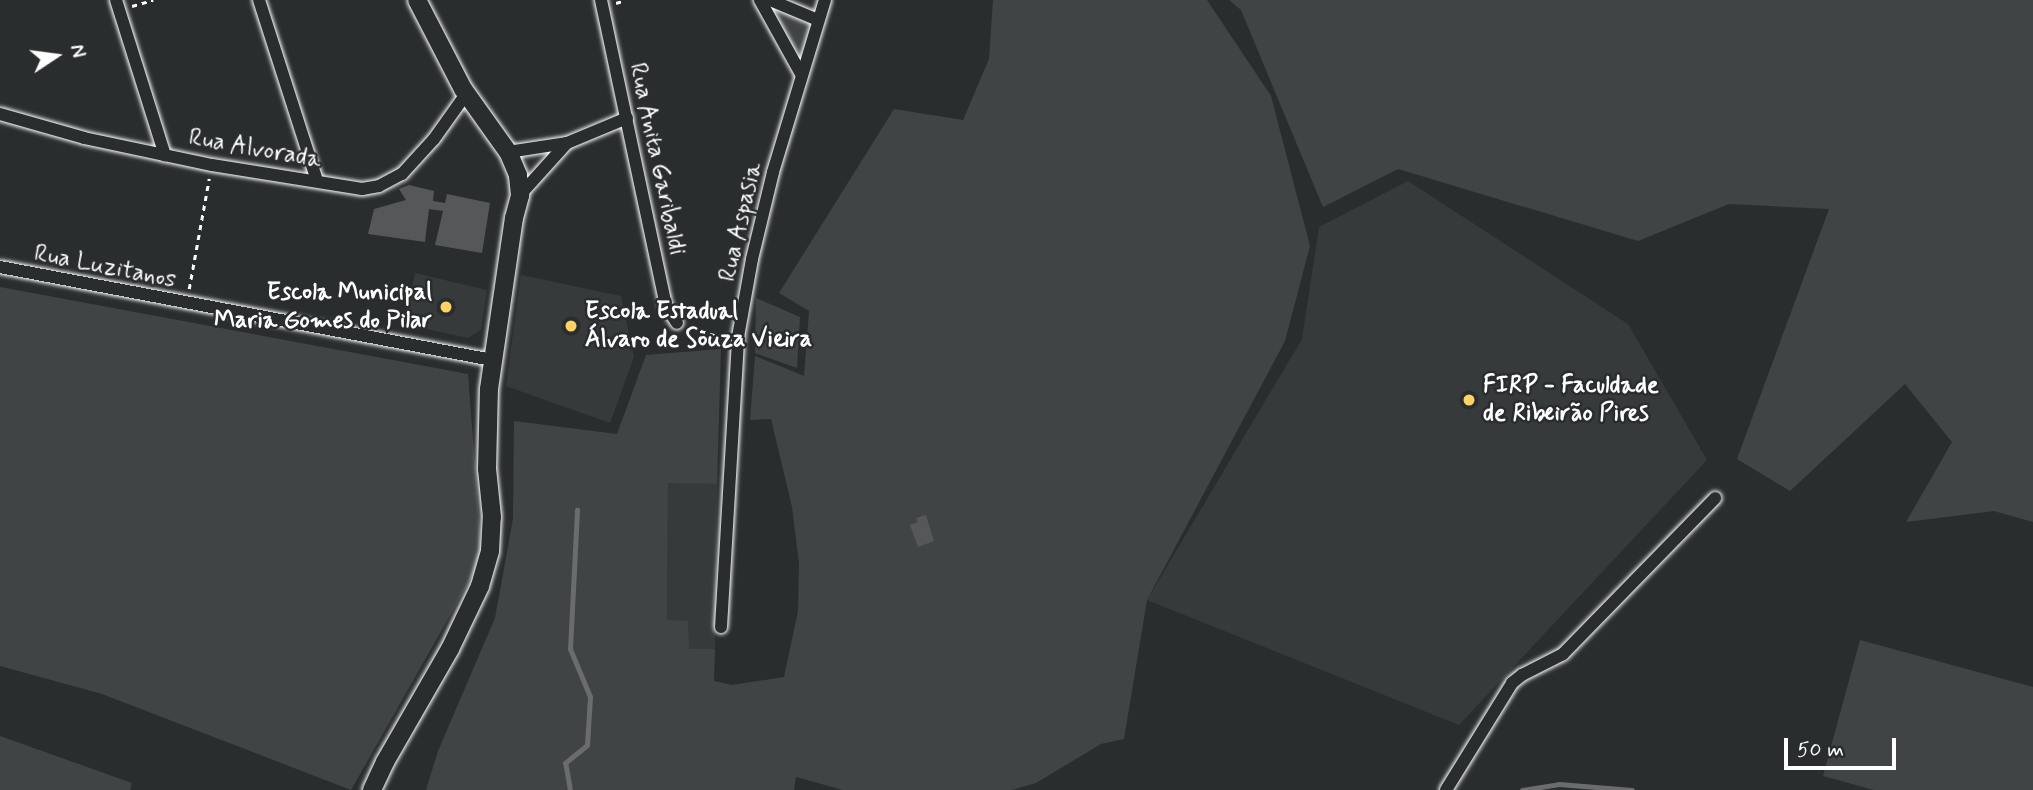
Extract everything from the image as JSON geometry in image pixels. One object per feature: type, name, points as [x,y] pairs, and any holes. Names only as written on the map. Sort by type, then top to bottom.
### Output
[{"type":"main road","points":[[373,790],[385,762],[450,649],[480,586],[491,551],[492,517],[487,469],[492,360],[520,195],[518,174],[508,152],[466,93],[417,0]]},
{"type":"street","points":[[259,0],[317,181]]},
{"type":"street","name":"Rua Anita Garibaldi","points":[[601,0],[667,306],[677,323]]},
{"type":"street","points":[[760,0],[801,74]]},
{"type":"street","points":[[770,0],[818,20]]},
{"type":"street","name":"Rua Aspasia","points":[[721,626],[737,342],[752,259],[801,74],[825,0]]},
{"type":"street","points":[[117,5],[164,155]]},
{"type":"street","name":"Rua Alvorada","points":[[0,114],[212,165],[362,189],[379,186],[402,174],[434,139],[466,93]]},
{"type":"street","points":[[508,152],[567,143],[627,118]]},
{"type":"street","points":[[520,195],[567,143]]},
{"type":"street","name":"Rua Luzitanos","points":[[0,267],[492,360]]},
{"type":"street","points":[[1446,790],[1512,683],[1563,654],[1715,498]]},
{"type":"path","points":[[117,5],[153,0]]},
{"type":"path","points":[[186,304],[212,165]]},
{"type":"path","points":[[677,323],[737,342]]},
{"type":"shaded area","points":[[993,0],[1207,0],[1271,96],[1310,246],[1285,341],[1147,600],[1124,739],[1101,744],[1036,783],[1012,790],[843,790],[796,777],[794,790],[426,790],[438,751],[495,618],[513,519],[514,421],[617,434],[646,355],[721,349],[717,484],[668,483],[667,620],[688,621],[689,649],[715,649],[714,681],[732,685],[784,677],[798,611],[799,563],[792,507],[771,419],[750,420],[755,356],[804,376],[809,311],[779,293],[894,109],[963,120],[989,59]]},
{"type":"shaded area","points":[[1229,0],[2033,0],[2033,522],[1994,511],[1906,522],[1952,442],[1905,384],[1790,491],[1737,459],[1829,209],[1729,204],[1638,241],[1398,169],[1323,207],[1241,10]]},
{"type":"shaded area","points":[[767,2],[813,23],[803,57],[782,35]]},
{"type":"shaded area","name":"FIRP - Faculdade de Ribeirão Pires","points":[[1408,181],[1628,324],[1707,460],[1459,725],[1147,600],[1302,339],[1319,227]]},
{"type":"shaded area","name":"Escola Municipal Maria Gomes do Pilar","points":[[415,273],[487,290],[481,330],[468,338],[404,324]]},
{"type":"shaded area","name":"Escola Estadual Álvaro de Souza Vieira","points":[[521,275],[621,296],[634,357],[610,423],[506,386]]},
{"type":"shaded area","points":[[0,287],[468,374],[482,559],[351,790],[102,694],[0,666]]},
{"type":"shaded area","points":[[756,298],[800,317],[797,368],[755,353]]},
{"type":"shaded area","points":[[668,482],[717,484],[715,649],[689,649],[667,620]]},
{"type":"shaded area","points":[[1860,640],[2033,687],[2033,790],[1874,790],[1823,776]]},
{"type":"shaded area","points":[[0,736],[132,783],[130,790],[0,790]]},
{"type":"building","points":[[409,185],[434,191],[433,201],[445,203],[447,194],[490,203],[482,253],[435,245],[443,211],[429,209],[425,242],[368,234],[374,209],[406,200],[399,189]]},
{"type":"building","points":[[926,515],[934,541],[918,547],[910,525],[918,522],[916,518]]},
{"type":"waterway","points":[[570,790],[565,763],[587,745],[590,697],[570,649],[577,510]]},
{"type":"waterway","points":[[1522,790],[1559,784],[1632,790]]},
{"type":"place","name":"Escola Municipal Maria Gomes do Pilar","points":[[446,307]]},
{"type":"place","name":"Escola Estadual Álvaro de Souza Vieira","points":[[571,326]]},
{"type":"place","name":"FIRP - Faculdade de Ribeirão Pires","points":[[1469,400]]}]
